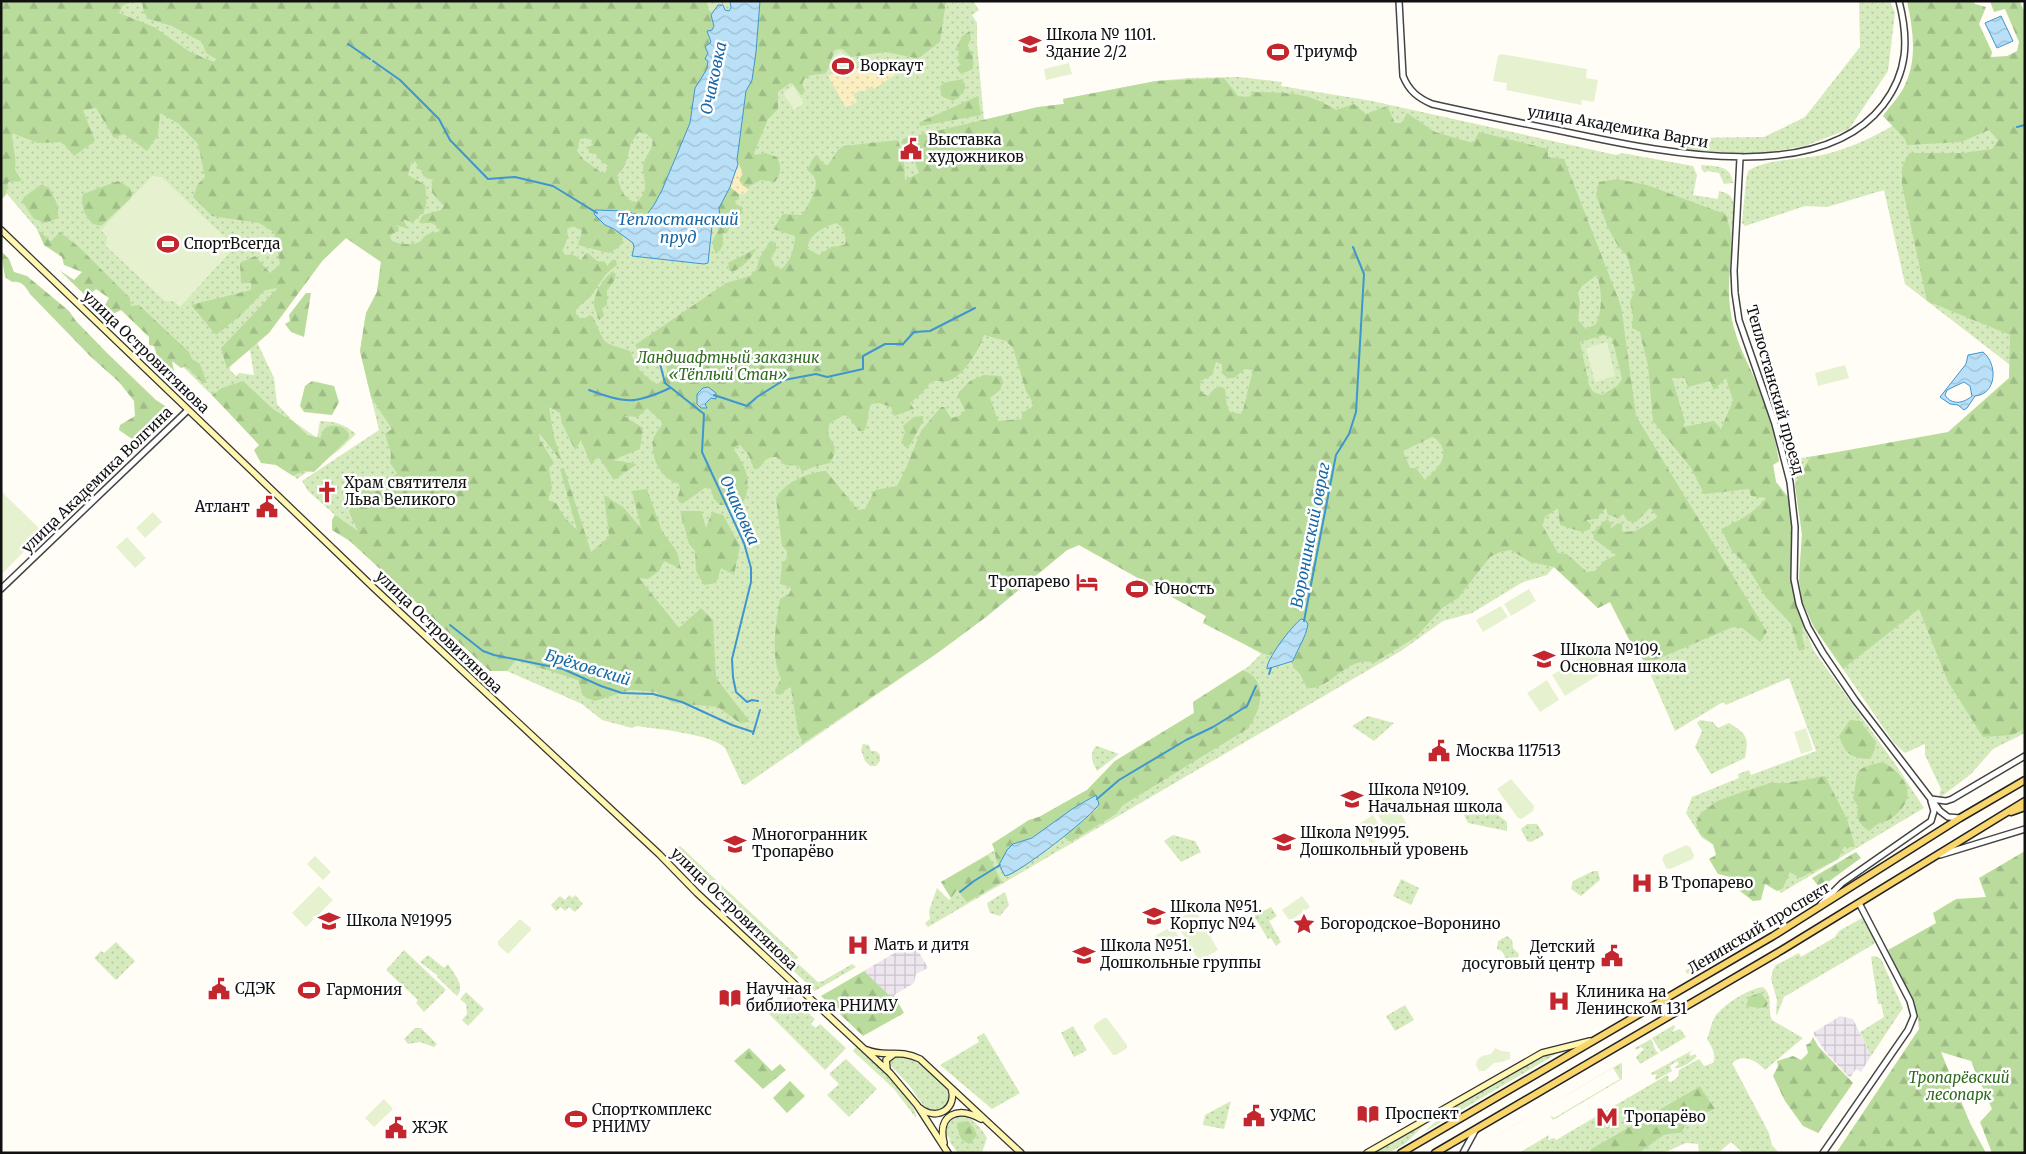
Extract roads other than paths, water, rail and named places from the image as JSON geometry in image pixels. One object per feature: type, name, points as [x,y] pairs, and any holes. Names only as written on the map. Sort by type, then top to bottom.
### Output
[{"type":"main road","name":"улица Островитянова","points":[[1,230],[541,746],[659,854],[697,893],[890,1073],[917,1105],[947,1150]]},
{"type":"main road","name":"Ленинский проспект","points":[[1400,1153],[1816,910],[1960,818],[2025,780]]},
{"type":"main road","name":"Ленинский проспект","points":[[1437,1152],[1859,903],[2025,800]]},
{"type":"main road","points":[[1998,816],[2025,807]]},
{"type":"main road","points":[[1368,1153],[1542,1052],[1593,1041]]},
{"type":"main road","name":"улица Островитянова","points":[[863,1047],[880,1053],[906,1053],[924,1062],[1021,1153]]},
{"type":"main road","points":[[890,1073],[886,1066],[887,1058],[897,1053],[906,1053]]},
{"type":"main road","points":[[917,1105],[932,1114],[944,1112],[952,1100],[950,1086]]},
{"type":"main road","points":[[947,1150],[942,1136],[943,1128],[946,1121],[954,1113],[968,1113],[989,1124]]},
{"type":"street","name":"улица Академика Варги","points":[[1399,1],[1404,76],[1409,87],[1421,99],[1435,105],[1636,146],[1691,155],[1740,158],[1794,152],[1830,143],[1854,131],[1873,117],[1888,99],[1898,82],[1903,65],[1905,42],[1899,1]]},
{"type":"street","name":"Теплостанский проезд","points":[[1740,158],[1734,271],[1735,293],[1739,320],[1775,424],[1790,482],[1795,527],[1794,579],[1799,604],[1808,627],[1823,653],[1866,715],[1930,798],[1948,817],[1960,818]]},
{"type":"street","name":"улица Академика Волгина","points":[[1,589],[188,410]]},
{"type":"street","points":[[1816,910],[1842,883],[1931,821],[1934,811],[1930,798],[1946,801],[1952,800],[2025,756]]},
{"type":"street","points":[[1932,857],[1968,848],[2025,829]]},
{"type":"street","points":[[1823,1153],[1908,1030],[1914,1016],[1910,1001],[1859,903]]},
{"type":"street","points":[[1463,1153],[1476,1129]]},
{"type":"water","name":"Теплостанский пруд","points":[[730,1],[760,1],[756,52],[752,80],[746,91],[738,164],[730,187],[719,208],[720,218],[712,226],[708,263],[632,256],[633,243],[614,229],[605,225],[594,214],[595,210],[625,211],[645,217],[654,205],[690,123],[695,88],[707,69],[708,61],[705,59],[708,53],[705,47],[711,42],[707,31],[712,30],[714,26],[711,15],[718,5],[723,5],[725,10],[729,11],[731,8]]},
{"type":"water","points":[[2001,16],[2013,41],[1997,48],[1985,23]]},
{"type":"water","points":[[1983,352],[1991,364],[1993,378],[1988,390],[1975,396],[1964,410],[1958,405],[1950,404],[1940,397],[1966,364],[1968,355]],"holes":[[[1964,382],[1970,386],[1972,396],[1962,402],[1951,401],[1945,395],[1947,390]]]},
{"type":"water","points":[[708,387],[716,393],[716,399],[711,398],[705,404],[707,408],[701,408],[697,404],[697,394],[703,388]]},
{"type":"water","points":[[1301,619],[1305,620],[1308,624],[1304,638],[1293,661],[1267,669],[1275,651],[1286,635]]},
{"type":"water","points":[[1096,795],[1099,804],[1070,832],[1024,866],[1005,876],[999,865],[1007,850],[1013,844],[1032,838],[1072,809]]},
{"type":"waterway","points":[[348,44],[370,59]]},
{"type":"waterway","points":[[373,61],[400,80],[439,119],[450,140],[488,179],[515,177],[553,186],[597,213]]},
{"type":"waterway","points":[[2017,127],[2025,125]]},
{"type":"waterway","name":"Воронинский овраг","points":[[1304,621],[1336,455],[1349,434],[1356,412],[1364,274],[1353,247]]},
{"type":"waterway","points":[[714,395],[747,406],[757,397],[784,380],[816,374],[827,377],[863,369],[863,356],[885,344],[903,344],[914,332],[930,331],[975,308]]},
{"type":"waterway","name":"Очаковка","points":[[658,356],[665,383],[704,414],[702,452],[744,543],[751,568],[751,582],[732,659],[733,677],[736,692],[747,702],[752,700],[758,701]]},
{"type":"waterway","points":[[589,390],[621,400],[638,400],[670,388]]},
{"type":"waterway","name":"Брёховский","points":[[450,625],[483,651],[494,655],[563,669],[622,693],[653,694],[682,702],[732,725],[753,732]]},
{"type":"waterway","name":"Воронинский овраг","points":[[1269,674],[1271,668]]},
{"type":"waterway","name":"Воронинский овраг","points":[[1097,799],[1119,780],[1247,706],[1256,686]]},
{"type":"waterway","name":"Очаковка","points":[[753,734],[760,710]]},
{"type":"waterway","name":"Воронинский овраг","points":[[960,892],[1000,865]]},
{"type":"place","name":"Школа № 1101. Здание 2/2","points":[[1030,44]]},
{"type":"place","name":"Триумф","points":[[1278,52]]},
{"type":"place","name":"Воркаут","points":[[843,66]]},
{"type":"place","name":"Выставка художников","points":[[911,149]]},
{"type":"place","name":"СпортВсегда","points":[[168,244]]},
{"type":"place","name":"Храм святителя Льва Великого","points":[[327,492]]},
{"type":"place","name":"Атлант","points":[[267,507]]},
{"type":"place","name":"Тропарево","points":[[1087,582]]},
{"type":"place","name":"Юность","points":[[1137,589]]},
{"type":"place","name":"Школа №109. Основная школа","points":[[1544,659]]},
{"type":"place","name":"Москва 117513","points":[[1439,751]]},
{"type":"place","name":"Школа №109. Начальная школа","points":[[1352,799]]},
{"type":"place","name":"Школа №1995. Дошкольный уровень","points":[[1284,842]]},
{"type":"place","name":"Многогранник Тропарёво","points":[[735,844]]},
{"type":"place","name":"В Тропарево","points":[[1642,883]]},
{"type":"place","name":"Школа №51. Корпус №4","points":[[1154,916]]},
{"type":"place","name":"Школа №1995","points":[[329,921]]},
{"type":"place","name":"Богородское-Воронино","points":[[1304,924]]},
{"type":"place","name":"Мать и дитя","points":[[858,945]]},
{"type":"place","name":"Школа №51. Дошкольные группы","points":[[1084,955]]},
{"type":"place","name":"Детский досуговый центр","points":[[1612,956]]},
{"type":"place","name":"СДЭК","points":[[219,989]]},
{"type":"place","name":"Гармония","points":[[309,990]]},
{"type":"place","name":"Научная библиотека РНИМУ","points":[[730,998]]},
{"type":"place","name":"Клиника на Ленинском 131","points":[[1559,1001]]},
{"type":"place","name":"Проспект","points":[[1368,1114]]},
{"type":"place","name":"УФМС","points":[[1254,1116]]},
{"type":"place","name":"Тропарёво","points":[[1607,1117]]},
{"type":"place","name":"Спорткомплекс РНИМУ","points":[[576,1119]]},
{"type":"place","name":"ЖЭК","points":[[396,1128]]},
{"type":"park label","name":"Ландшафтный заказник «Тёплый Стан»","points":[[728,366]]},
{"type":"park label","name":"Тропарёвский лесопарк","points":[[1959,1086]]}]
